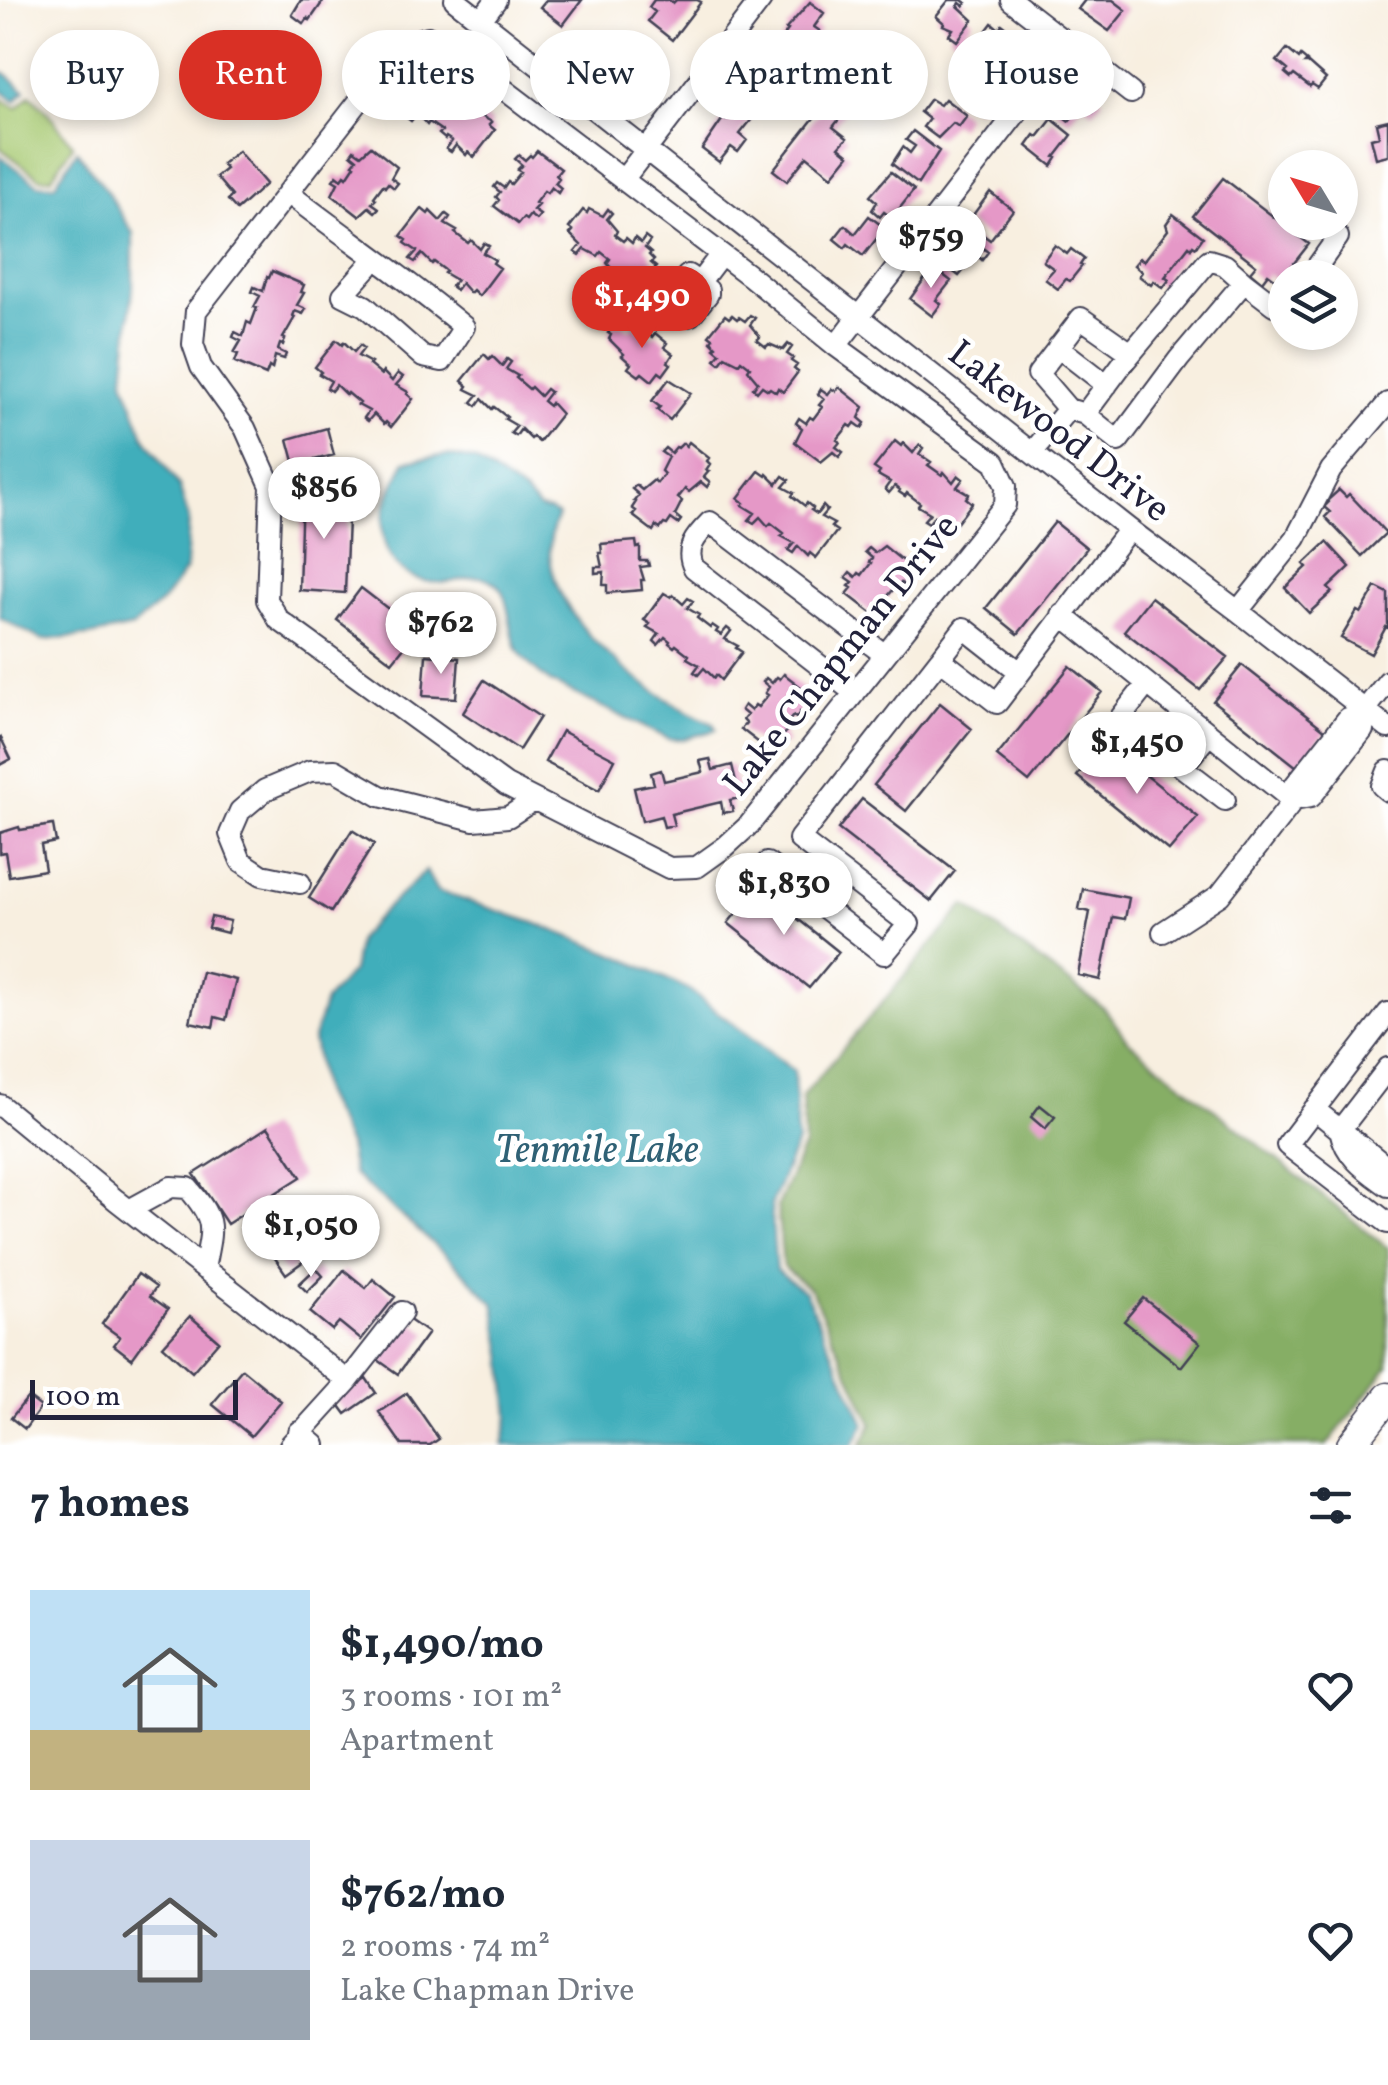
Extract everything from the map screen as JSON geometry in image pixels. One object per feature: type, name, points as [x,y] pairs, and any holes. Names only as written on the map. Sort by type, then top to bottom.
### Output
[{"type":"highway","points":[[1351,1445],[1388,1396]]},
{"type":"street","name":"Lakewood Drive","points":[[454,0],[1128,529],[1238,610],[1363,713],[1388,728]]},
{"type":"street","points":[[480,20],[496,0]]},
{"type":"street","points":[[623,180],[761,0]]},
{"type":"street","points":[[1011,0],[1050,30]]},
{"type":"street","name":"Lake Chapman Drive","points":[[428,36],[446,46],[623,180],[836,346],[995,462],[1006,486],[1005,505],[749,825],[697,867],[670,868],[493,776],[279,620],[267,600],[271,486],[245,428],[201,367],[193,344],[196,310],[409,42],[428,36]]},
{"type":"street","points":[[1114,79],[1131,92]]},
{"type":"street","points":[[836,346],[1011,120]]},
{"type":"street","points":[[288,193],[431,299],[464,327],[442,361],[423,357],[365,306],[343,296],[374,258]]},
{"type":"street","points":[[698,282],[721,254]]},
{"type":"street","points":[[1032,452],[1106,385],[1209,260],[1225,265],[1268,300]]},
{"type":"street","points":[[1131,353],[1080,318],[1038,374],[1077,412],[1118,441],[1244,282]]},
{"type":"street","points":[[1058,347],[1106,385]]},
{"type":"street","points":[[1238,610],[1296,538],[1330,470],[1388,403]]},
{"type":"street","points":[[854,694],[694,568],[690,547],[697,534],[710,522],[886,655]]},
{"type":"street","points":[[940,659],[997,703],[1128,529]]},
{"type":"street","points":[[1062,615],[1293,801]]},
{"type":"street","points":[[768,863],[884,954],[909,924],[799,839],[964,628],[1020,672]]},
{"type":"street","points":[[1163,932],[1220,895],[1293,801],[1310,797],[1363,730],[1363,713],[1388,680]]},
{"type":"street","points":[[1147,684],[1121,717],[1226,800]]},
{"type":"street","points":[[1182,766],[1209,734]]},
{"type":"street","points":[[300,883],[262,875],[240,861],[230,834],[240,811],[265,790],[310,770],[335,770],[380,796],[474,820],[508,817],[534,800]]},
{"type":"street","points":[[1388,771],[1382,786],[1388,790]]},
{"type":"street","points":[[1385,1025],[1287,1144],[1388,1223]]},
{"type":"street","points":[[1340,1130],[1388,1068]]},
{"type":"street","points":[[0,1105],[348,1381]]},
{"type":"street","points":[[1314,1110],[1388,1168]]},
{"type":"street","points":[[1340,1130],[1351,1156],[1388,1186]]},
{"type":"street","points":[[129,1210],[172,1187],[188,1188],[208,1212],[211,1230],[204,1269]]},
{"type":"street","points":[[301,1441],[402,1312]]},
{"type":"green space","points":[[30,95],[30,120],[54,120],[73,145],[51,178],[40,178],[0,148],[0,98],[17,108]]},
{"type":"green space","points":[[965,905],[1105,1009],[1127,1040],[1388,1248],[1388,1367],[1327,1445],[861,1445],[872,1424],[811,1290],[783,1267],[777,1206],[804,1145],[802,1097]]},
{"type":"water","points":[[0,72],[25,90],[15,101],[0,90]]},
{"type":"water","points":[[77,151],[133,233],[133,288],[124,379],[144,436],[179,486],[189,519],[186,569],[163,601],[133,627],[42,640],[0,618],[0,156],[38,184],[54,185]]},
{"type":"water","points":[[448,455],[474,460],[523,492],[540,509],[558,516],[550,548],[555,580],[571,611],[624,668],[655,692],[714,724],[716,730],[669,739],[550,682],[517,649],[504,596],[495,583],[476,577],[427,582],[412,577],[392,560],[383,534],[383,519],[390,492],[405,461]]},
{"type":"water","name":"Tenmile Lake","points":[[426,871],[437,891],[535,923],[688,989],[794,1071],[797,1142],[771,1204],[776,1270],[805,1292],[865,1424],[853,1445],[503,1445],[509,1416],[494,1303],[353,1174],[348,1145],[322,1092],[313,1039],[325,1001],[352,971],[358,939]]},
{"type":"building","points":[[301,0],[324,0],[304,24],[292,15]]},
{"type":"building","points":[[546,0],[582,0],[563,25],[540,7]]},
{"type":"building","points":[[654,0],[701,2],[672,40],[670,30],[659,30],[648,21],[655,12],[649,7]]},
{"type":"building","points":[[949,0],[962,0],[964,6],[958,6],[973,20],[965,30],[952,30],[936,16]]},
{"type":"building","points":[[1085,0],[1113,0],[1126,10],[1108,30],[1078,9]]},
{"type":"building","points":[[810,2],[824,13],[814,27],[818,30],[786,29]]},
{"type":"building","points":[[992,23],[1010,30],[987,30]]},
{"type":"building","points":[[1287,49],[1326,79],[1318,89],[1285,73],[1288,70],[1277,61]]},
{"type":"building","points":[[930,99],[940,105],[945,99],[948,120],[964,120],[959,127],[953,123],[938,138],[923,127],[929,119]]},
{"type":"building","points":[[422,120],[488,120],[495,130],[474,157],[456,145],[451,152],[446,149],[452,141],[429,122],[427,125]]},
{"type":"building","points":[[722,120],[751,120],[740,134],[747,140],[738,152],[731,147],[719,162],[702,149]]},
{"type":"building","points":[[812,120],[838,120],[833,127],[847,138],[839,147],[849,155],[832,176],[807,156],[787,181],[773,170]]},
{"type":"building","points":[[1051,120],[1072,135],[1052,166],[1027,146],[1035,135],[1038,137]]},
{"type":"building","points":[[1388,120],[1388,155],[1376,158],[1371,138],[1379,136],[1376,123]]},
{"type":"building","points":[[913,131],[939,151],[918,184],[892,164],[903,147],[910,153],[915,146],[906,140]]},
{"type":"building","points":[[371,146],[397,167],[391,178],[398,183],[394,188],[388,183],[383,185],[372,203],[379,208],[375,212],[369,207],[359,216],[332,195],[338,183],[333,180],[337,175],[347,177],[357,159],[351,154],[354,150],[361,155]]},
{"type":"building","points":[[238,151],[266,184],[237,210],[228,200],[232,196],[216,177],[226,169],[222,164]]},
{"type":"building","points":[[537,151],[561,169],[555,183],[561,188],[558,193],[551,187],[547,193],[544,191],[533,210],[540,215],[536,220],[530,215],[518,224],[494,206],[500,192],[494,187],[497,183],[504,188],[508,182],[511,184],[521,172],[517,170],[522,165],[515,159],[519,155],[525,160]]},
{"type":"building","points":[[891,172],[914,190],[892,218],[884,212],[880,217],[872,210],[877,202],[870,196]]},
{"type":"building","points":[[1223,178],[1268,213],[1268,240],[1304,240],[1309,244],[1296,260],[1268,260],[1268,274],[1262,282],[1250,272],[1256,265],[1193,216]]},
{"type":"building","points":[[990,192],[1013,210],[990,240],[967,223]]},
{"type":"building","points":[[422,209],[440,221],[446,214],[450,217],[445,224],[468,243],[471,240],[480,249],[484,243],[489,246],[483,253],[500,268],[479,296],[461,283],[456,290],[451,286],[456,280],[422,254],[415,262],[410,259],[417,251],[401,236]]},
{"type":"building","points":[[589,209],[603,216],[608,209],[612,213],[607,219],[623,241],[626,238],[632,243],[635,238],[641,243],[645,237],[650,241],[645,248],[656,267],[642,285],[621,278],[616,284],[611,281],[616,274],[607,263],[610,259],[601,252],[598,256],[585,249],[580,255],[575,252],[581,245],[569,228],[583,210],[587,213]]},
{"type":"building","points":[[1173,214],[1203,237],[1196,247],[1189,246],[1165,277],[1169,280],[1163,288],[1139,276],[1142,272],[1134,265],[1140,258],[1144,261],[1168,230],[1166,224]]},
{"type":"building","points":[[869,216],[885,228],[863,256],[834,239],[845,225],[855,234]]},
{"type":"building","points":[[963,233],[988,252],[982,260],[978,256],[973,259],[959,276],[943,264]]},
{"type":"building","points":[[1055,245],[1067,254],[1071,249],[1084,259],[1070,281],[1066,279],[1058,289],[1045,279],[1054,269],[1043,261]]},
{"type":"building","points":[[933,267],[951,281],[936,300],[941,304],[932,316],[910,299]]},
{"type":"building","points":[[272,271],[304,285],[297,305],[306,309],[303,314],[295,311],[278,350],[286,354],[284,359],[275,356],[266,375],[235,362],[238,354],[234,353],[241,341],[233,337],[235,332],[243,336],[247,322],[251,324],[260,296],[252,292],[254,287],[263,291]]},
{"type":"building","points":[[725,315],[745,321],[750,315],[755,318],[750,325],[760,337],[757,340],[766,347],[792,347],[787,354],[793,358],[798,372],[783,392],[762,386],[757,392],[753,388],[758,382],[748,370],[750,367],[725,356],[720,363],[715,359],[720,353],[709,335]]},
{"type":"building","points":[[621,323],[630,330],[633,325],[652,337],[655,333],[667,343],[664,347],[673,354],[663,375],[659,372],[652,381],[628,368],[631,364],[608,333]]},
{"type":"building","points":[[336,340],[354,352],[360,345],[364,348],[358,356],[381,375],[383,372],[392,381],[398,373],[403,377],[396,385],[413,399],[391,427],[374,414],[368,421],[364,418],[369,411],[336,385],[331,391],[327,388],[331,381],[315,367]]},
{"type":"building","points":[[484,354],[502,366],[507,359],[511,362],[506,369],[540,396],[546,389],[550,392],[543,401],[549,406],[551,403],[561,414],[539,442],[521,429],[516,436],[511,433],[517,426],[482,399],[477,406],[472,402],[478,395],[466,389],[468,386],[462,381]]},
{"type":"building","points":[[669,379],[691,393],[670,420],[652,401]]},
{"type":"building","points":[[839,387],[864,407],[859,418],[865,423],[862,428],[855,423],[849,425],[837,440],[840,442],[836,447],[843,452],[839,457],[833,452],[821,462],[795,442],[802,428],[796,423],[799,418],[806,423],[810,417],[813,419],[822,407],[819,405],[824,399],[818,394],[821,389],[828,394]]},
{"type":"building","points":[[327,428],[334,455],[295,465],[288,439]]},
{"type":"building","points":[[895,441],[913,453],[919,445],[923,448],[919,454],[931,462],[928,465],[942,475],[944,472],[953,482],[958,475],[963,479],[957,487],[969,494],[966,498],[972,503],[953,528],[947,523],[944,526],[934,516],[929,523],[924,520],[930,513],[918,506],[920,503],[895,486],[889,493],[885,489],[890,482],[874,468]]},
{"type":"building","points":[[689,442],[709,458],[709,471],[704,477],[710,482],[707,487],[701,482],[689,492],[685,489],[678,498],[682,501],[675,515],[681,520],[678,524],[671,519],[653,531],[632,515],[639,495],[632,489],[636,485],[642,490],[654,480],[657,483],[668,457],[661,452],[665,448],[671,453]]},
{"type":"building","points":[[759,471],[777,484],[783,476],[789,480],[783,487],[817,514],[823,506],[827,510],[821,517],[834,524],[831,527],[837,531],[816,558],[798,546],[793,553],[788,550],[794,543],[781,536],[784,533],[771,523],[768,526],[760,517],[754,523],[749,520],[755,513],[738,498]]},
{"type":"building","points":[[1339,490],[1346,497],[1349,494],[1386,533],[1362,556],[1325,517],[1330,512],[1324,507]]},
{"type":"building","points":[[302,491],[349,494],[345,593],[299,590]]},
{"type":"building","points":[[1055,522],[1087,548],[1018,634],[986,608]]},
{"type":"building","points":[[636,541],[640,561],[648,561],[649,566],[640,567],[642,590],[607,593],[604,572],[595,573],[595,567],[602,567],[601,544]]},
{"type":"building","points":[[1327,542],[1350,567],[1328,588],[1332,592],[1309,613],[1285,588]]},
{"type":"building","points":[[884,546],[910,567],[904,578],[911,583],[907,588],[901,583],[897,585],[888,596],[886,601],[893,607],[889,611],[883,606],[873,614],[847,594],[853,582],[846,577],[850,572],[856,577],[862,575],[872,558],[865,552],[869,548],[875,553]]},
{"type":"building","points":[[1376,587],[1388,593],[1388,628],[1371,654],[1341,638]]},
{"type":"building","points":[[361,588],[417,631],[392,662],[337,620]]},
{"type":"building","points":[[664,593],[683,604],[688,598],[693,601],[687,608],[721,635],[727,628],[731,631],[725,639],[742,652],[721,680],[704,668],[698,675],[694,672],[699,665],[665,637],[658,645],[654,641],[659,634],[647,627],[650,624],[644,620]]},
{"type":"building","points":[[1151,597],[1228,657],[1200,690],[1124,631]]},
{"type":"building","points":[[426,655],[459,658],[456,698],[423,696]]},
{"type":"building","points":[[1242,665],[1326,731],[1297,767],[1213,701]]},
{"type":"building","points":[[1070,666],[1102,692],[1029,782],[997,756]]},
{"type":"building","points":[[784,674],[810,694],[804,708],[810,713],[807,718],[800,712],[783,728],[786,731],[782,736],[788,741],[785,746],[779,740],[767,749],[741,729],[747,715],[741,710],[744,705],[751,711],[755,705],[758,707],[768,695],[765,693],[769,687],[763,682],[766,678],[772,683]]},
{"type":"building","points":[[484,680],[540,717],[519,750],[463,713]]},
{"type":"building","points":[[940,703],[972,729],[906,811],[874,785]]},
{"type":"building","points":[[562,731],[615,759],[599,790],[545,762]]},
{"type":"building","points":[[0,736],[11,759],[0,765]]},
{"type":"building","points":[[1105,742],[1198,817],[1169,851],[1077,776]]},
{"type":"building","points":[[710,759],[713,770],[732,765],[740,798],[730,800],[733,811],[723,813],[721,802],[671,814],[674,825],[664,827],[661,816],[642,821],[634,788],[654,784],[651,773],[661,770],[664,781],[703,772],[700,761]]},
{"type":"building","points":[[862,799],[955,871],[931,901],[838,829]]},
{"type":"building","points":[[53,825],[56,842],[41,845],[45,870],[9,876],[5,852],[0,853],[0,833],[19,827],[20,830]]},
{"type":"building","points":[[352,830],[374,844],[331,912],[309,898]]},
{"type":"building","points":[[758,887],[839,952],[809,988],[728,923]]},
{"type":"building","points":[[1083,889],[1129,898],[1125,919],[1113,917],[1100,980],[1078,975],[1090,912],[1079,909]]},
{"type":"building","points":[[211,917],[230,921],[227,933],[208,928]]},
{"type":"building","points":[[202,972],[236,980],[226,1020],[215,1017],[213,1027],[190,1022]]},
{"type":"building","points":[[1040,1105],[1055,1117],[1045,1129],[1031,1117]]},
{"type":"building","points":[[268,1127],[301,1177],[227,1224],[194,1174]]},
{"type":"building","points":[[315,1230],[326,1245],[286,1274],[275,1258]]},
{"type":"building","points":[[316,1268],[323,1276],[307,1292],[299,1284]]},
{"type":"building","points":[[344,1270],[366,1288],[373,1279],[395,1297],[361,1340],[339,1322],[332,1330],[310,1312]]},
{"type":"building","points":[[138,1274],[156,1287],[150,1296],[168,1309],[132,1359],[114,1345],[120,1337],[102,1324]]},
{"type":"building","points":[[1143,1298],[1200,1343],[1181,1367],[1124,1321]]},
{"type":"building","points":[[190,1316],[219,1341],[192,1372],[163,1346]]},
{"type":"building","points":[[408,1319],[428,1333],[398,1374],[378,1360]]},
{"type":"building","points":[[242,1369],[281,1401],[251,1436],[212,1404]]},
{"type":"building","points":[[366,1378],[376,1393],[346,1414],[335,1399]]},
{"type":"building","points":[[407,1393],[439,1439],[430,1445],[402,1445],[379,1412]]},
{"type":"building","points":[[28,1397],[41,1407],[25,1429],[11,1418]]}]
